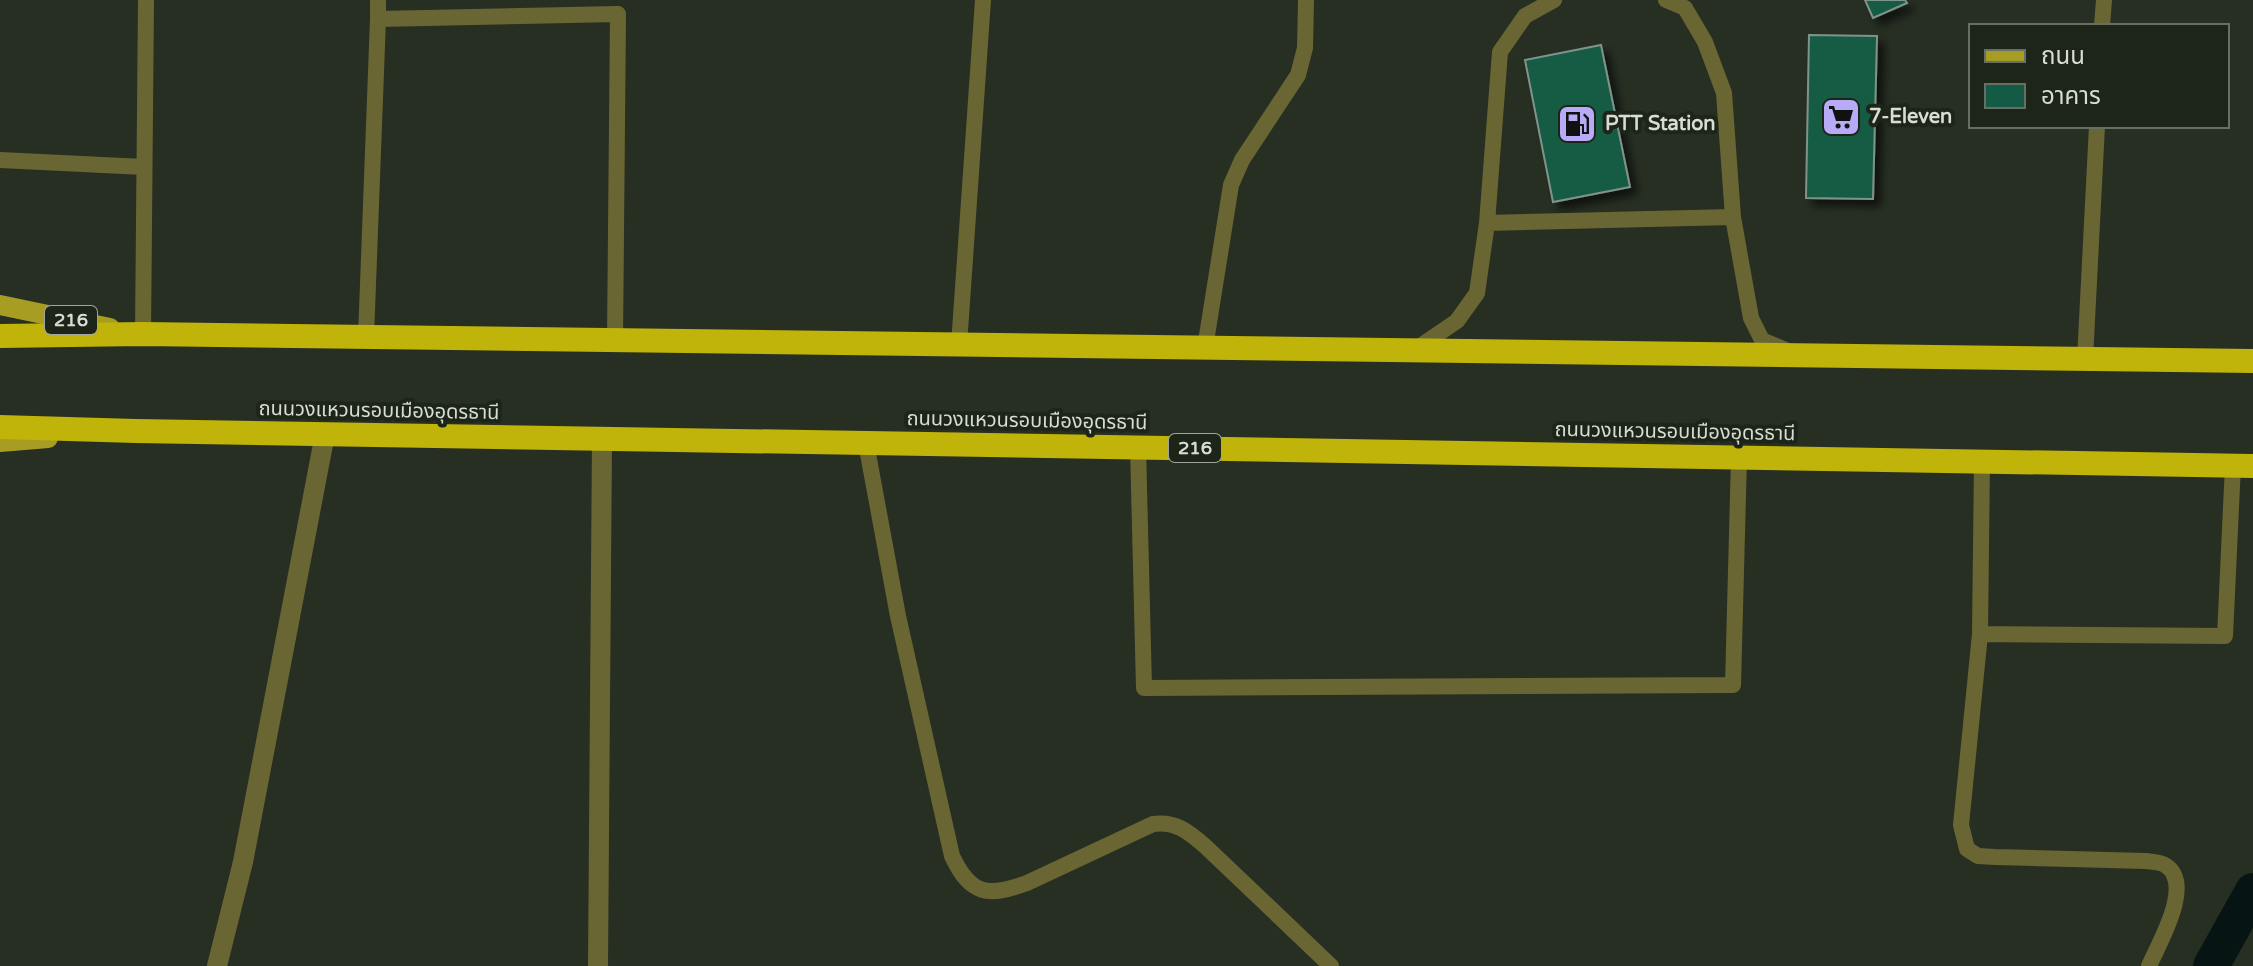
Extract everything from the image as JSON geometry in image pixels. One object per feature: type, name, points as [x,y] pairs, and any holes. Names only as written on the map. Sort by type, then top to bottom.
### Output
[{"type":"highway","name":"216","points":[[0,336],[143,334],[2253,361]]},
{"type":"highway","name":"ถนนวงแหวนรอบเมืองอุดรธานี","points":[[0,427],[2243,466]]},
{"type":"main road","name":"216","points":[[0,305],[143,334]]},
{"type":"main road","name":"ถนนวงแหวนรอบเมืองอุดรธานี","points":[[0,442],[136,431]]},
{"type":"street","points":[[217,966],[243,862],[325,434]]},
{"type":"street","points":[[598,966],[602,438]]},
{"type":"lane","points":[[143,334],[146,0]]},
{"type":"lane","points":[[366,337],[378,0]]},
{"type":"lane","points":[[959,345],[983,0]]},
{"type":"lane","points":[[1205,348],[1231,185],[1242,160],[1298,75],[1305,48],[1306,0]]},
{"type":"lane","points":[[1414,350],[1457,321],[1477,293],[1487,223],[1500,52],[1525,16],[1554,0]]},
{"type":"lane","points":[[1666,0],[1685,8],[1705,42],[1724,93],[1733,217],[1751,318],[1762,340],[1797,355]]},
{"type":"lane","points":[[2102,24],[2104,0]]},
{"type":"lane","points":[[378,19],[618,14],[615,341]]},
{"type":"lane","points":[[2085,359],[2097,128]]},
{"type":"lane","points":[[0,160],[144,167]]},
{"type":"lane","points":[[1487,223],[1733,217]]},
{"type":"lane","points":[[866,443],[898,616],[952,856],[961,875],[975,887],[991,892],[1008,890],[1153,824],[1177,825],[1205,846],[1331,966]]},
{"type":"lane","points":[[1138,447],[1144,688],[1733,685],[1739,457]]},
{"type":"lane","points":[[1982,461],[1980,634],[1961,825],[1967,849],[1978,856],[2163,864],[2173,872],[2177,902],[2149,966]]},
{"type":"lane","points":[[1980,634],[2225,636],[2229,540],[2243,466]]},
{"type":"building","points":[[1865,0],[1905,0],[1907,3],[1873,18]]},
{"type":"building","name":"7-Eleven","points":[[1809,35],[1877,36],[1873,199],[1806,198]]},
{"type":"building","name":"PTT Station","points":[[1601,45],[1630,187],[1553,202],[1525,60]]},
{"type":"waterway","points":[[2211,966],[2253,891]]},
{"type":"place","name":"7-Eleven","points":[[1841,117]]},
{"type":"place","name":"PTT Station","points":[[1577,124]]}]
